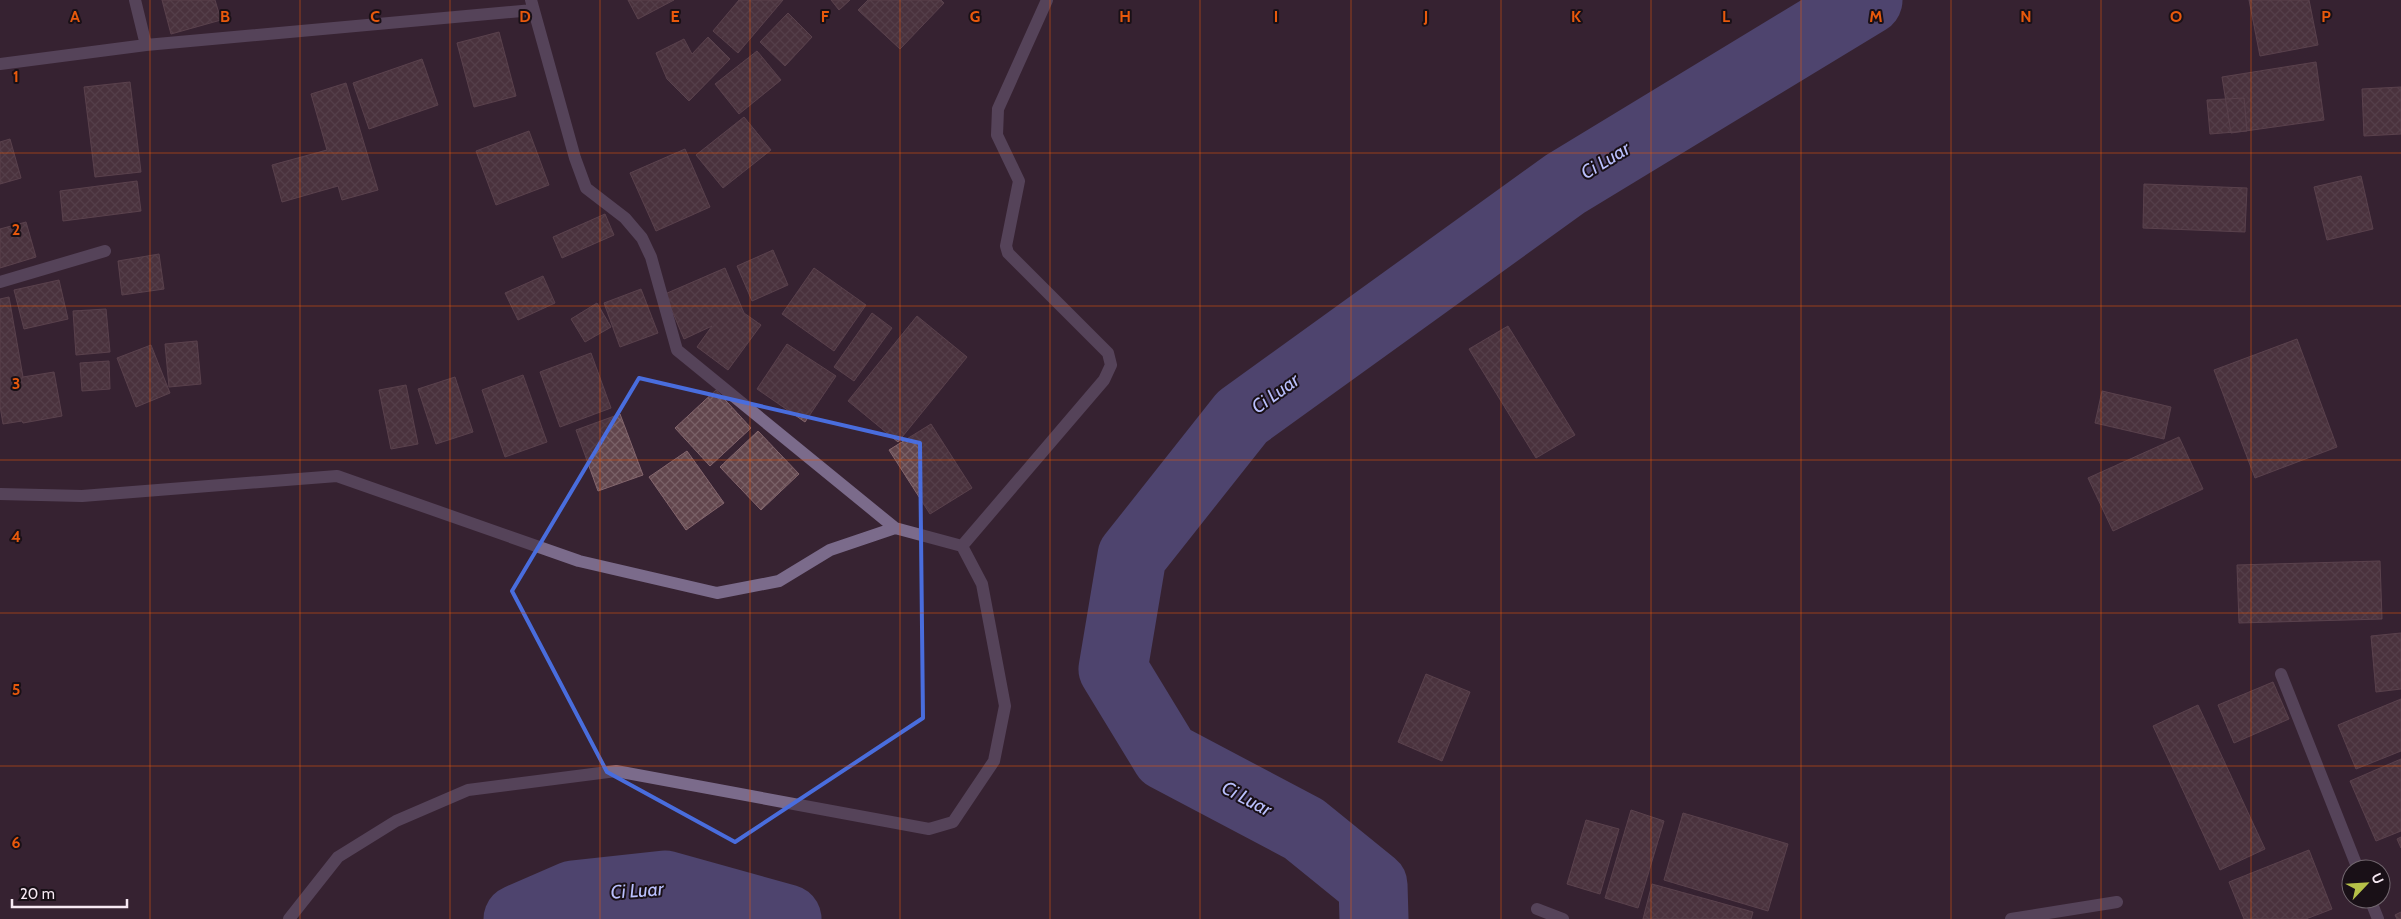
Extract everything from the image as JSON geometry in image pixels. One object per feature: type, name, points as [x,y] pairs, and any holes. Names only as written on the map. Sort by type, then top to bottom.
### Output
[{"type":"street","points":[[135,0],[146,45]]},
{"type":"street","points":[[962,546],[1104,380],[1111,365],[1108,353],[1008,253],[1006,246],[1019,181],[997,135],[998,109],[1047,0]]},
{"type":"street","points":[[0,64],[146,45],[532,5],[575,158],[586,188],[625,218],[642,238],[651,257],[676,350],[894,528],[962,546],[982,584],[1005,706],[994,761],[953,822],[929,828],[616,771],[468,790],[396,821],[338,857],[289,919]]},
{"type":"street","points":[[0,282],[105,251]]},
{"type":"street","points":[[0,494],[82,496],[337,476],[579,561],[717,593],[778,580],[830,550],[894,528]]},
{"type":"street","points":[[2281,674],[2354,859]]},
{"type":"street","points":[[2011,919],[2117,902]]},
{"type":"street","points":[[1537,909],[1564,919]]},
{"type":"highlighted area","points":[[639,378],[920,443],[923,718],[735,842],[607,772],[512,591]]},
{"type":"building","points":[[162,0],[215,0],[221,20],[171,34]]},
{"type":"building","points":[[628,0],[674,0],[638,19]]},
{"type":"building","points":[[739,0],[783,0],[738,53],[713,31]]},
{"type":"building","points":[[831,0],[850,0],[839,10]]},
{"type":"building","points":[[868,0],[941,0],[944,3],[900,49],[858,10]]},
{"type":"building","points":[[2249,0],[2309,0],[2318,45],[2260,56]]},
{"type":"building","points":[[788,13],[812,37],[785,66],[760,42]]},
{"type":"building","points":[[499,32],[516,96],[474,107],[457,43]]},
{"type":"building","points":[[708,37],[730,59],[689,101],[667,79],[656,53],[684,39],[692,54]]},
{"type":"building","points":[[757,51],[781,80],[739,114],[715,84]]},
{"type":"building","points":[[422,59],[438,105],[369,129],[353,83]]},
{"type":"building","points":[[2316,62],[2324,120],[2231,133],[2222,77]]},
{"type":"building","points":[[130,82],[141,172],[95,177],[84,87]]},
{"type":"building","points":[[346,83],[378,190],[342,200],[338,186],[282,202],[272,165],[327,150],[311,94]]},
{"type":"building","points":[[2401,87],[2401,134],[2364,136],[2362,89]]},
{"type":"building","points":[[2244,98],[2247,131],[2210,134],[2207,100]]},
{"type":"building","points":[[744,117],[771,150],[723,188],[696,155]]},
{"type":"building","points":[[529,131],[549,185],[496,205],[476,151]]},
{"type":"building","points":[[10,139],[21,178],[0,184],[0,142]]},
{"type":"building","points":[[685,149],[710,207],[656,231],[630,173]]},
{"type":"building","points":[[2361,176],[2373,229],[2327,240],[2314,187]]},
{"type":"building","points":[[137,181],[141,211],[63,221],[60,191]]},
{"type":"building","points":[[2144,184],[2247,188],[2245,232],[2143,228]]},
{"type":"building","points":[[605,214],[614,235],[562,258],[553,237]]},
{"type":"building","points":[[26,222],[36,257],[0,268],[0,229]]},
{"type":"building","points":[[773,250],[788,285],[752,301],[737,266]]},
{"type":"building","points":[[159,254],[164,289],[122,295],[118,261]]},
{"type":"building","points":[[725,268],[744,313],[761,325],[728,370],[697,347],[712,326],[684,339],[665,294]]},
{"type":"building","points":[[814,268],[866,305],[834,351],[782,314]]},
{"type":"building","points":[[543,276],[555,303],[518,320],[505,293]]},
{"type":"building","points":[[59,280],[68,319],[24,329],[14,290]]},
{"type":"building","points":[[641,289],[658,333],[620,347],[604,303]]},
{"type":"building","points":[[9,297],[23,377],[54,372],[62,416],[23,423],[22,421],[3,424],[0,406],[0,299]]},
{"type":"building","points":[[597,303],[611,327],[585,342],[571,319]]},
{"type":"building","points":[[106,309],[110,352],[76,355],[73,311]]},
{"type":"building","points":[[872,313],[892,328],[854,381],[834,367]]},
{"type":"building","points":[[917,316],[967,357],[898,442],[848,401]]},
{"type":"building","points":[[1508,326],[1575,435],[1536,458],[1469,349]]},
{"type":"building","points":[[2297,339],[2337,447],[2255,478],[2214,370]]},
{"type":"building","points":[[197,341],[201,384],[169,387],[165,344]]},
{"type":"building","points":[[787,344],[836,376],[805,422],[757,389]]},
{"type":"building","points":[[151,345],[170,393],[136,407],[117,358]]},
{"type":"building","points":[[591,353],[611,408],[560,427],[540,372]]},
{"type":"building","points":[[109,361],[110,389],[82,391],[80,363]]},
{"type":"building","points":[[523,375],[547,442],[505,457],[482,390]]},
{"type":"building","points":[[455,377],[473,432],[436,444],[418,389]]},
{"type":"building","points":[[406,385],[418,444],[391,449],[379,390]]},
{"type":"building","points":[[716,390],[751,428],[710,466],[675,428]]},
{"type":"building","points":[[2102,391],[2171,407],[2164,439],[2095,423]]},
{"type":"building","points":[[620,414],[643,475],[598,491],[576,430]]},
{"type":"building","points":[[931,424],[972,488],[930,514],[889,450]]},
{"type":"building","points":[[758,431],[799,474],[761,510],[720,467]]},
{"type":"building","points":[[2179,437],[2203,489],[2113,531],[2088,478]]},
{"type":"building","points":[[687,451],[724,503],[686,530],[649,477]]},
{"type":"building","points":[[2380,561],[2382,619],[2239,623],[2237,565]]},
{"type":"building","points":[[2401,633],[2401,689],[2376,692],[2371,636]]},
{"type":"building","points":[[1426,674],[1470,692],[1442,761],[1398,742]]},
{"type":"building","points":[[2273,682],[2289,719],[2234,743],[2218,705]]},
{"type":"building","points":[[2401,699],[2401,751],[2356,769],[2338,725]]},
{"type":"building","points":[[2198,705],[2265,849],[2220,870],[2153,726]]},
{"type":"building","points":[[2401,759],[2401,831],[2376,841],[2350,781]]},
{"type":"building","points":[[1631,810],[1664,821],[1638,908],[1605,898]]},
{"type":"building","points":[[1683,813],[1788,844],[1768,911],[1664,880]]},
{"type":"building","points":[[1586,820],[1619,829],[1600,894],[1567,884]]},
{"type":"building","points":[[2401,837],[2401,848],[2397,839]]},
{"type":"building","points":[[2309,850],[2332,909],[2306,919],[2244,919],[2229,882]]},
{"type":"building","points":[[1652,884],[1753,912],[1751,919],[1643,919]]},
{"type":"building","points":[[2401,912],[2401,919],[2397,919],[2395,915]]},
{"type":"waterway","name":"Ci Luar","points":[[1374,919],[1373,885],[1304,829],[1166,756],[1113,669],[1132,556],[1242,417],[1565,184],[1868,0]]},
{"type":"waterway","name":"Ci Luar","points":[[518,919],[573,895],[665,885],[787,919]]}]
